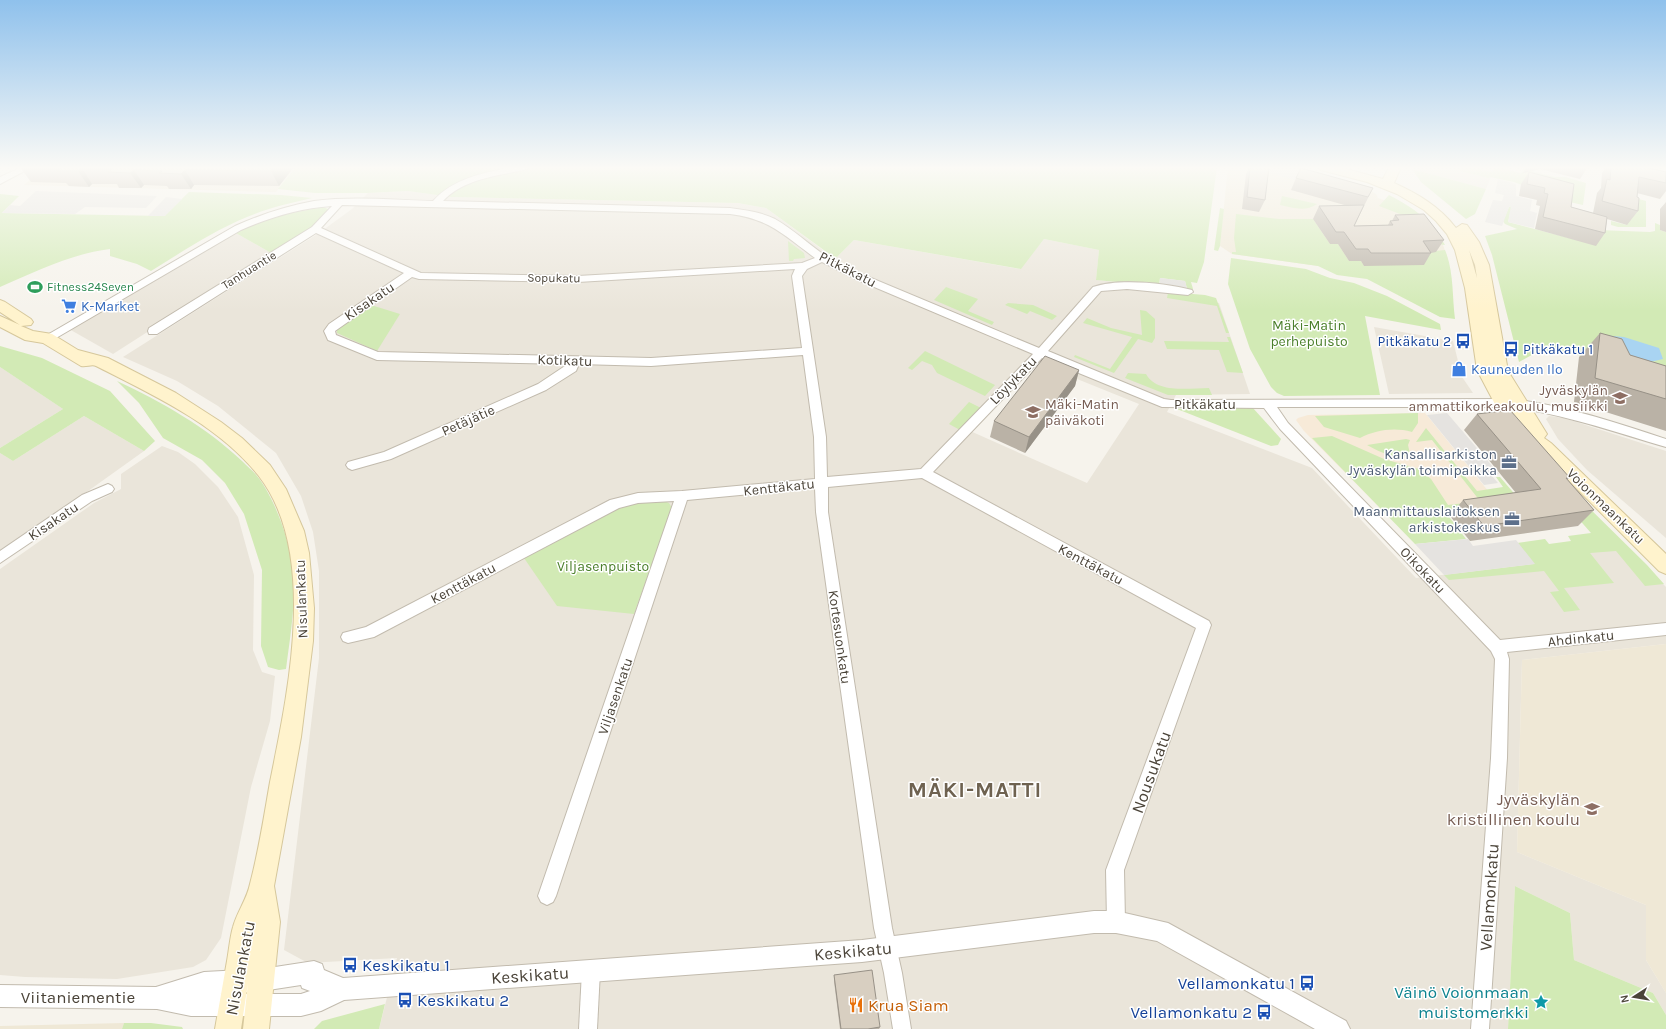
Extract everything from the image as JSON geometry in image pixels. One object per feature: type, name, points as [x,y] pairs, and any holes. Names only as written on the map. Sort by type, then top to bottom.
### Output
[{"type":"main road","name":"Voionmaankatu","points":[[1437,215],[1444,221],[1458,241],[1466,262],[1484,369],[1501,402],[1513,419],[1532,439],[1545,447],[1666,566]]},
{"type":"main road","name":"Voionmaankatu","points":[[1449,215],[1472,242],[1482,266],[1500,371],[1518,404],[1543,438],[1545,447]]},
{"type":"main road","name":"Nisulankatu","points":[[0,305],[17,317],[42,330],[47,338]]},
{"type":"main road","name":"Nisulankatu","points":[[0,320],[30,336],[47,338],[78,355],[94,367],[119,372],[170,397],[215,426],[236,442],[264,470],[277,489],[295,531],[303,575],[303,642],[290,737],[262,886],[245,927],[230,1017]]},
{"type":"main road","name":"Nisulankatu","points":[[258,1017],[268,922],[262,886]]},
{"type":"street","name":"Pitkäkatu","points":[[47,338],[238,228],[258,218],[268,215]]},
{"type":"street","name":"Tanhuantie","points":[[153,331],[315,229],[329,215]]},
{"type":"street","name":"Pitkäkatu","points":[[758,215],[783,228],[822,259],[869,281],[1162,403],[1268,404],[1501,402],[1561,410],[1666,443]]},
{"type":"street","name":"Sopukatu","points":[[315,229],[419,276],[578,279],[802,266]]},
{"type":"street","points":[[802,266],[822,259]]},
{"type":"street","name":"Kortesuonkatu","points":[[802,266],[798,270],[797,276],[820,437],[823,519],[883,928],[888,948],[902,1029]]},
{"type":"street","name":"Kisakatu","points":[[329,331],[333,326],[411,273]]},
{"type":"street","name":"Löylykatu","points":[[924,473],[1040,353],[1092,294],[1102,287],[1130,286],[1188,292]]},
{"type":"street","name":"Kotikatu","points":[[329,331],[332,337],[377,356],[651,362],[808,351]]},
{"type":"street","name":"Petäjätie","points":[[352,465],[387,456],[542,387],[572,368],[575,361]]},
{"type":"street","name":"Oikokatu","points":[[1268,404],[1284,426],[1497,647]]},
{"type":"street","name":"Kenttäkatu","points":[[348,637],[369,632],[615,504],[638,498],[682,496],[924,473],[1204,625]]},
{"type":"street","name":"Kisakatu","points":[[0,558],[88,498],[108,489]]},
{"type":"street","name":"Viljasenkatu","points":[[547,896],[682,496]]},
{"type":"street","name":"Nousukatu","points":[[1116,922],[1114,885],[1115,870],[1204,625]]},
{"type":"street","name":"Ahdinkatu","points":[[1497,647],[1666,629]]},
{"type":"street","name":"Vellamonkatu","points":[[1480,1029],[1499,758],[1502,659],[1497,647]]},
{"type":"street","name":"Keskikatu","points":[[230,1017],[258,1017],[321,1000],[342,990],[888,948],[1094,922],[1116,922],[1160,931],[1338,1029]]},
{"type":"street","points":[[588,1029],[592,971]]},
{"type":"street","points":[[262,980],[314,972],[310,980],[326,981],[342,990]]},
{"type":"street","name":"Viitaniementie","points":[[157,998],[204,983],[262,980]]},
{"type":"street","name":"Viitaniementie","points":[[0,996],[157,998],[191,1005],[230,1017]]},
{"type":"shaded area","points":[[149,215],[166,215],[165,216],[148,216]]},
{"type":"shaded area","points":[[344,215],[776,215],[831,256],[837,257],[854,240],[1020,269],[1044,239],[1099,250],[1096,280],[1159,286],[1189,299],[1219,303],[1250,394],[1176,395],[1167,412],[1312,468],[1416,578],[1534,564],[1525,552],[1622,541],[1666,587],[1666,644],[1522,660],[1517,852],[1646,905],[1646,960],[1666,993],[1666,1015],[1653,993],[1574,960],[1570,913],[1515,886],[1508,1029],[379,1029],[397,958],[308,963],[284,950],[319,658],[319,571],[313,532],[301,496],[276,453],[218,406],[177,381],[123,357],[319,233]],"holes":[[[1035,362],[1139,404],[1087,483],[968,430]]]},
{"type":"shaded area","points":[[1223,215],[1412,215],[1435,235],[1443,245],[1448,259],[1398,277],[1232,254],[1220,246]]},
{"type":"shaded area","points":[[1488,215],[1506,215],[1502,226],[1485,222]]},
{"type":"shaded area","points":[[1509,215],[1537,215],[1534,228],[1508,222]]},
{"type":"shaded area","points":[[234,232],[271,253],[113,354],[69,329]]},
{"type":"shaded area","points":[[1160,278],[1185,281],[1188,292],[1159,289]]},
{"type":"shaded area","points":[[1374,327],[1453,341],[1459,365],[1464,374],[1460,374],[1473,393],[1389,394]]},
{"type":"shaded area","points":[[0,367],[63,409],[0,448]]},
{"type":"shaded area","points":[[1425,413],[1497,502],[1389,517],[1304,431],[1296,420],[1308,415]]},
{"type":"shaded area","points":[[1447,413],[1499,474],[1492,476],[1498,483],[1484,485],[1427,415]]},
{"type":"shaded area","points":[[84,416],[144,451],[0,554],[0,453],[13,461]]},
{"type":"shaded area","points":[[1549,416],[1564,418],[1666,451],[1666,538],[1587,470],[1558,439],[1546,419]]},
{"type":"shaded area","points":[[162,446],[178,452],[195,464],[218,487],[238,517],[254,575],[253,650],[262,672],[275,676],[270,721],[251,787],[221,938],[206,960],[193,967],[117,979],[0,975],[0,569],[94,503],[121,489],[121,474]]},
{"type":"shaded area","points":[[1468,539],[1473,546],[1516,540],[1535,564],[1444,575],[1415,544]]},
{"type":"shaded area","name":"Jyväskylän kristillinen koulu","points":[[1666,644],[1666,993],[1646,960],[1646,905],[1517,852],[1522,660]]},
{"type":"shaded area","points":[[124,1023],[122,1029],[0,1029],[0,1026]]},
{"type":"green space","points":[[0,215],[253,215],[198,242],[151,271],[137,264],[110,256],[110,249],[96,251],[68,259],[40,269],[0,287]]},
{"type":"green space","points":[[326,215],[311,228],[271,253],[234,232],[276,216]]},
{"type":"green space","points":[[776,215],[1210,215],[1204,262],[1197,283],[1191,282],[1193,289],[1187,289],[1185,281],[1160,278],[1159,286],[1096,280],[1099,250],[1044,239],[1021,269],[854,240],[837,257],[832,256]]},
{"type":"green space","points":[[1219,215],[1223,215],[1220,246],[1218,251],[1214,250]]},
{"type":"green space","points":[[1236,215],[1245,215],[1279,219],[1313,219],[1330,244],[1338,244],[1349,261],[1361,261],[1364,266],[1416,253],[1445,250],[1450,267],[1455,319],[1440,317],[1367,279],[1337,275],[1318,266],[1232,254],[1232,252],[1236,252],[1234,238]]},
{"type":"green space","points":[[1403,215],[1420,215],[1434,228],[1445,245],[1438,244],[1413,219]]},
{"type":"green space","points":[[1461,215],[1473,215],[1466,219]]},
{"type":"green space","points":[[1506,215],[1510,215],[1508,222],[1596,245],[1598,230],[1650,232],[1655,231],[1655,223],[1660,225],[1660,230],[1666,232],[1666,378],[1578,355],[1541,350],[1519,362],[1492,255],[1485,236],[1517,229],[1505,224],[1503,221]]},
{"type":"green space","points":[[1627,215],[1646,215],[1646,227],[1618,227],[1611,225],[1611,221],[1627,225]]},
{"type":"green space","points":[[788,241],[804,253],[805,258],[789,261]]},
{"type":"green space","name":"Mäki-Matin perhepuisto","points":[[1231,258],[1306,269],[1330,278],[1354,283],[1387,296],[1440,324],[1441,330],[1365,316],[1380,395],[1284,396],[1277,393],[1271,387],[1250,349],[1228,284]]},
{"type":"green space","points":[[946,287],[978,299],[968,311],[994,322],[992,325],[934,300]]},
{"type":"green space","points":[[1168,292],[1205,295],[1216,298],[1229,333],[1226,333],[1217,306],[1167,298]]},
{"type":"green space","points":[[1008,303],[1033,305],[1057,316],[1052,320],[1030,311],[1027,314],[1005,305]]},
{"type":"green space","points":[[371,305],[400,314],[377,351],[337,333],[337,330]]},
{"type":"green space","points":[[1140,310],[1146,311],[1155,319],[1155,338],[1152,343],[1138,339],[1114,373],[1074,357],[1075,355],[1110,369],[1132,337],[1083,323],[1087,318],[1111,328],[1142,335]]},
{"type":"green space","points":[[1227,337],[1230,337],[1243,373],[1227,372],[1219,350],[1167,349],[1164,341],[1229,342]]},
{"type":"green space","points":[[0,346],[42,358],[110,391],[155,441],[144,451],[84,416],[13,461],[0,453],[0,448],[63,409],[0,367]]},
{"type":"green space","points":[[925,351],[995,385],[985,396],[937,373],[932,365],[922,361],[912,370],[908,368]]},
{"type":"green space","points":[[1128,373],[1146,374],[1158,385],[1165,387],[1183,389],[1209,388],[1212,395],[1168,395],[1125,378]]},
{"type":"green space","points":[[117,381],[183,416],[214,437],[242,461],[264,485],[281,522],[292,561],[294,584],[293,608],[286,669],[279,670],[268,667],[261,646],[262,570],[244,514],[225,483],[202,460],[163,438],[139,403]]},
{"type":"green space","points":[[969,402],[981,408],[960,430],[949,424]]},
{"type":"green space","points":[[1252,407],[1281,439],[1278,445],[1271,446],[1177,409]]},
{"type":"green space","points":[[1418,413],[1418,423],[1412,432],[1405,430],[1385,430],[1360,438],[1324,427],[1315,416]]},
{"type":"green space","points":[[1426,428],[1477,491],[1503,487],[1496,477],[1500,477],[1524,505],[1447,514],[1466,539],[1415,544],[1312,438],[1332,436],[1384,459],[1419,469],[1431,479],[1448,505],[1480,501],[1432,440],[1416,442]]},
{"type":"green space","points":[[1512,432],[1647,565],[1664,584],[1645,586],[1616,551],[1590,553],[1614,583],[1564,588],[1580,610],[1564,612],[1550,592],[1559,591],[1544,571],[1449,580],[1444,575],[1534,564],[1517,543],[1545,539],[1549,544],[1571,541],[1568,536],[1591,533],[1562,500]]},
{"type":"green space","points":[[1406,439],[1410,440],[1408,445],[1410,454],[1400,457],[1388,455],[1367,445]]},
{"type":"green space","name":"Viljasenpuisto","points":[[664,501],[669,503],[672,508],[634,614],[557,606],[524,558],[617,508],[638,502]]},
{"type":"green space","points":[[1515,886],[1570,913],[1574,960],[1653,993],[1666,1015],[1666,1029],[1508,1029]]},
{"type":"green space","points":[[385,1004],[379,1029],[314,1029],[322,1021]]},
{"type":"green space","points":[[124,1023],[151,1023],[182,1027],[183,1029],[122,1029]]},
{"type":"water","points":[[1602,335],[1624,337],[1659,348],[1663,359],[1646,363],[1624,358]]},
{"type":"building","points":[[1325,215],[1359,215],[1354,226],[1393,225],[1390,221],[1399,220],[1395,215],[1425,215],[1444,240],[1423,241],[1431,253],[1371,253],[1368,249],[1356,249],[1344,232],[1336,232]]},
{"type":"building","points":[[1543,215],[1600,215],[1607,217],[1605,233],[1543,217]]},
{"type":"building","points":[[1600,333],[1622,339],[1630,355],[1666,366],[1666,399],[1595,378]]},
{"type":"building","name":"Mäki-Matin päiväkoti","points":[[1045,356],[1079,370],[1029,437],[994,421]]},
{"type":"building","points":[[1510,410],[1570,478],[1566,478],[1594,510],[1484,526],[1463,500],[1541,489],[1477,414]]},
{"type":"building","name":"Krua Siam","points":[[872,970],[880,1027],[868,1029],[841,1029],[834,975]]},
{"type":"place","name":"Fitness24Seven","points":[[35,287]]},
{"type":"place","name":"K-Market","points":[[69,306]]},
{"type":"place","name":"Pitkäkatu 2","points":[[1463,341]]},
{"type":"place","name":"Pitkäkatu 1","points":[[1511,349]]},
{"type":"place","name":"Kauneuden Ilo","points":[[1459,369]]},
{"type":"place","name":"Jyväskylän ammattikorkeakoulu, musiikki","points":[[1620,398]]},
{"type":"place","name":"Mäki-Matin päiväkoti","points":[[1033,412]]},
{"type":"place","name":"Kansallisarkiston Jyväskylän toimipaikka","points":[[1509,462]]},
{"type":"place","name":"Maanmittauslaitoksen arkistokeskus","points":[[1512,519]]},
{"type":"place","name":"Jyväskylän kristillinen koulu","points":[[1592,809]]},
{"type":"place","name":"Keskikatu 1","points":[[350,965]]},
{"type":"place","name":"Vellamonkatu 1","points":[[1307,983]]},
{"type":"place","name":"Keskikatu 2","points":[[405,1000]]},
{"type":"place","name":"Väinö Voionmaan muistomerkki","points":[[1541,1002]]},
{"type":"place","name":"Krua Siam","points":[[856,1005]]},
{"type":"place","name":"Vellamonkatu 2","points":[[1264,1012]]},
{"type":"district","name":"MÄKI-MATTI","points":[[975,789]]}]
